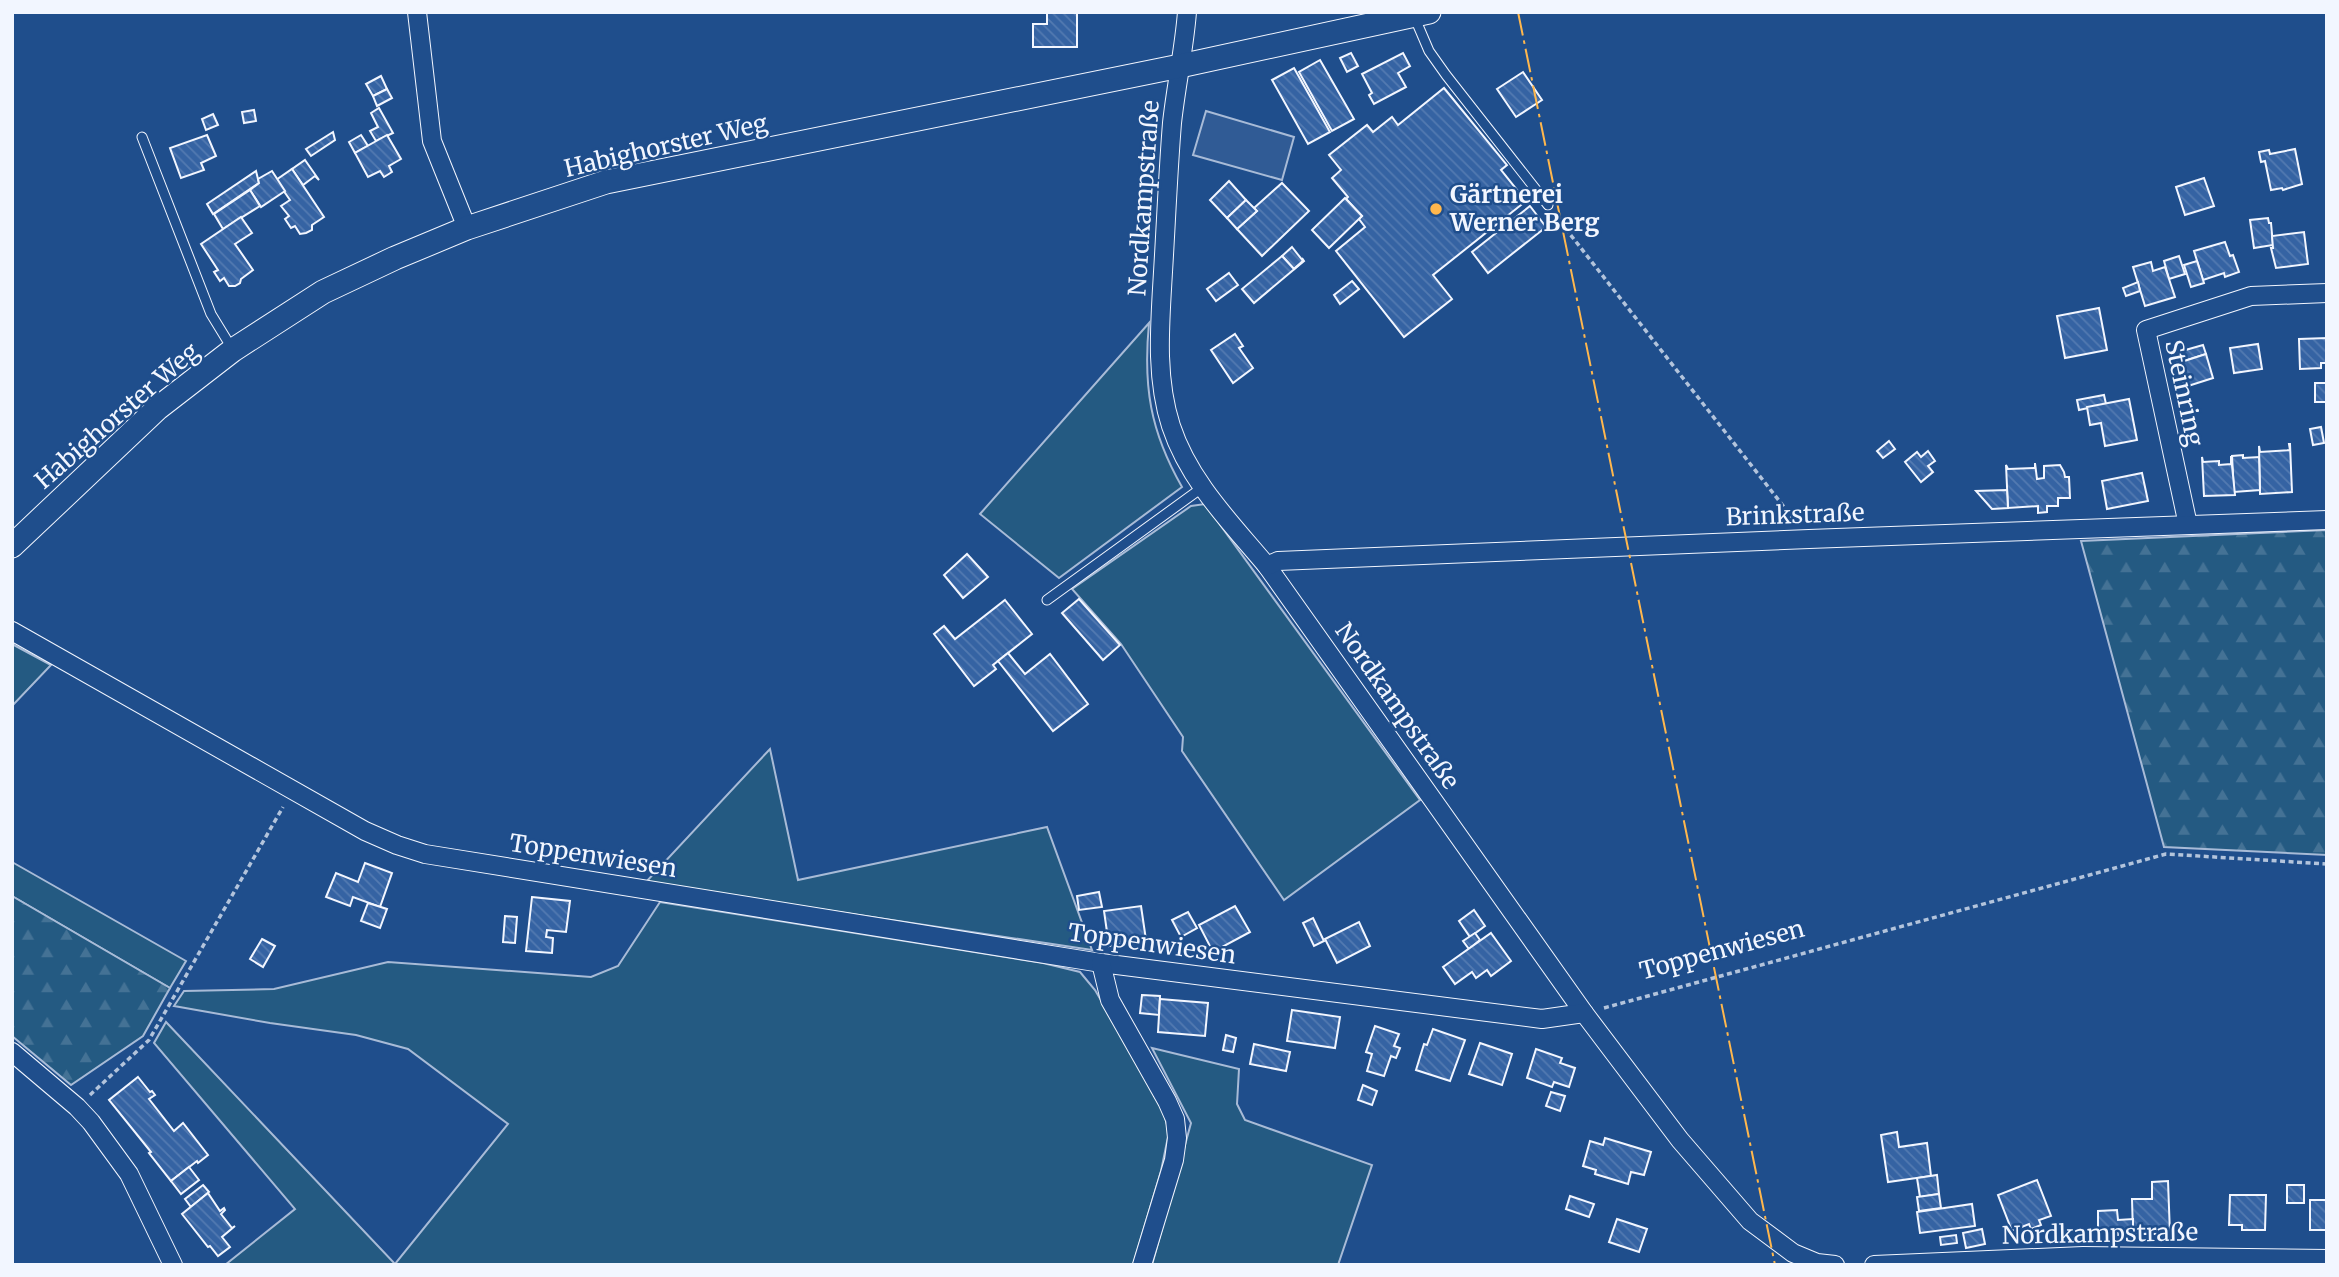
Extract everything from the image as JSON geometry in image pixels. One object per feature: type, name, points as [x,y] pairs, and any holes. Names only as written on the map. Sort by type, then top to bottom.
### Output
[{"type":"street","points":[[417,12],[432,141],[467,228]]},
{"type":"street","name":"Nordkampstraße","points":[[1187,12],[1172,122],[1160,322],[1161,384],[1171,426],[1185,458],[1203,488],[1267,566],[1584,1013],[1680,1140],[1750,1221],[1793,1253],[1817,1263],[1835,1265]]},
{"type":"street","name":"Habighorster Weg","points":[[12,546],[158,408],[233,350],[323,292],[394,258],[467,228],[606,182],[1180,66],[1421,14]]},
{"type":"street","name":"Steinring","points":[[2188,525],[2146,330],[2251,296],[2327,293]]},
{"type":"street","name":"Brinkstraße","points":[[1267,566],[1278,561],[2327,520]]},
{"type":"street","name":"Toppenwiesen","points":[[12,631],[365,831],[425,854],[1101,963],[1542,1019],[1584,1013]]},
{"type":"street","points":[[1101,963],[1110,1000],[1175,1119],[1177,1138],[1174,1160],[1142,1265]]},
{"type":"street","points":[[12,1052],[77,1107],[129,1174],[173,1265]]},
{"type":"street","name":"Nordkampstraße","points":[[1874,1265],[2083,1256],[2327,1259]]},
{"type":"lane","points":[[1421,14],[1429,51],[1548,205]]},
{"type":"lane","points":[[142,136],[211,314],[233,350]]},
{"type":"lane","points":[[1047,600],[1203,488]]},
{"type":"path","points":[[1548,205],[1809,539]]},
{"type":"path","points":[[77,1107],[149,1040],[293,790]]},
{"type":"path","name":"Toppenwiesen","points":[[1584,1013],[2166,854],[2327,864]]},
{"type":"green space","points":[[1149,323],[1147,367],[1151,408],[1162,447],[1182,487],[1059,578],[980,514]]},
{"type":"green space","points":[[1205,504],[1420,800],[1284,900],[1182,751],[1183,737],[1121,644],[1072,589],[1191,506]]},
{"type":"green space","points":[[2327,530],[2327,855],[2164,847],[2081,541]]},
{"type":"green space","points":[[12,644],[51,665],[12,706]]},
{"type":"green space","points":[[770,749],[798,880],[1047,827],[1092,950],[645,883]]},
{"type":"green space","points":[[12,862],[186,961],[170,988],[12,896]]},
{"type":"green space","points":[[12,896],[170,988],[143,1036],[71,1085],[12,1036]]},
{"type":"green space","points":[[660,902],[1043,963],[1080,972],[1095,990],[1161,1103],[1169,1132],[1161,1171],[1133,1265],[225,1265],[295,1209],[154,1043],[166,1022],[395,1264],[508,1124],[408,1049],[356,1035],[174,1006],[184,991],[274,989],[388,962],[591,977],[618,966]]},
{"type":"green space","points":[[1152,1048],[1239,1069],[1237,1104],[1245,1120],[1372,1165],[1338,1265],[1152,1265],[1191,1123]]},
{"type":"shaded area","points":[[1206,111],[1294,137],[1282,180],[1193,155]]},
{"type":"building","points":[[1047,12],[1077,12],[1077,47],[1033,47],[1033,24],[1047,24]]},
{"type":"building","points":[[1351,53],[1358,66],[1347,72],[1340,58]]},
{"type":"building","points":[[1403,53],[1410,66],[1398,73],[1406,87],[1374,104],[1369,95],[1372,93],[1362,74]]},
{"type":"building","points":[[1320,60],[1354,119],[1332,131],[1299,72]]},
{"type":"building","points":[[1294,68],[1330,132],[1308,144],[1272,80]]},
{"type":"building","points":[[1523,72],[1542,100],[1516,117],[1497,89]]},
{"type":"building","points":[[381,76],[387,89],[373,96],[366,84]]},
{"type":"building","name":"Gärtnerei Werner Berg","points":[[1444,88],[1507,165],[1501,170],[1526,201],[1433,275],[1452,299],[1404,337],[1336,251],[1365,227],[1359,219],[1362,216],[1332,178],[1341,170],[1329,155],[1367,125],[1373,132],[1392,117],[1398,125]]},
{"type":"building","points":[[387,89],[392,98],[377,106],[373,96]]},
{"type":"building","points":[[379,108],[393,133],[376,141],[370,131],[378,127],[371,113]]},
{"type":"building","points":[[254,110],[256,121],[244,123],[242,112]]},
{"type":"building","points":[[213,114],[218,125],[206,130],[202,119]]},
{"type":"building","points":[[333,132],[335,140],[311,156],[306,149]]},
{"type":"building","points":[[207,135],[216,156],[201,163],[204,170],[181,178],[170,148]]},
{"type":"building","points":[[361,135],[368,146],[355,153],[349,142]]},
{"type":"building","points":[[387,135],[401,159],[389,166],[392,172],[384,177],[380,171],[368,177],[355,153]]},
{"type":"building","points":[[2295,149],[2302,184],[2283,190],[2271,190],[2265,161],[2261,162],[2259,152],[2269,150],[2270,154]]},
{"type":"building","points":[[305,160],[319,180],[315,176],[303,185],[292,169]]},
{"type":"building","points":[[292,169],[324,217],[306,233],[300,234],[295,226],[291,228],[285,219],[289,216],[281,206],[290,200],[276,180]]},
{"type":"building","points":[[256,171],[259,183],[213,214],[207,204]]},
{"type":"building","points":[[272,171],[285,191],[261,207],[250,190],[259,183],[258,179]]},
{"type":"building","points":[[2204,178],[2214,206],[2185,215],[2176,187]]},
{"type":"building","points":[[1229,181],[1246,200],[1227,218],[1210,200]]},
{"type":"building","points":[[1282,183],[1309,211],[1262,256],[1237,229],[1257,211],[1254,208]]},
{"type":"building","points":[[250,190],[260,206],[223,229],[214,214]]},
{"type":"building","points":[[1345,198],[1362,216],[1329,248],[1312,230]]},
{"type":"building","points":[[1246,200],[1257,211],[1237,229],[1227,218]]},
{"type":"building","points":[[1530,206],[1546,227],[1488,273],[1472,252]]},
{"type":"building","points":[[241,217],[252,233],[235,244],[253,270],[241,279],[240,283],[229,286],[224,278],[220,281],[214,272],[218,270],[201,244]]},
{"type":"building","points":[[2268,218],[2273,245],[2254,248],[2250,220]]},
{"type":"building","points":[[2304,232],[2308,264],[2276,268],[2271,248],[2272,236]]},
{"type":"building","points":[[2225,242],[2239,272],[2225,277],[2224,273],[2203,280],[2194,251]]},
{"type":"building","points":[[1292,247],[1303,261],[1294,269],[1282,256]]},
{"type":"building","points":[[1282,256],[1294,269],[1303,261],[1302,258],[1304,261],[1254,303],[1242,289]]},
{"type":"building","points":[[2179,256],[2185,274],[2169,279],[2164,261]]},
{"type":"building","points":[[2197,261],[2204,283],[2191,287],[2184,265]]},
{"type":"building","points":[[2151,262],[2153,271],[2165,267],[2175,297],[2145,306],[2133,267]]},
{"type":"building","points":[[1229,273],[1238,285],[1216,301],[1207,289]]},
{"type":"building","points":[[1352,281],[1359,289],[1340,304],[1334,295]]},
{"type":"building","points":[[2138,282],[2140,291],[2126,296],[2123,288]]},
{"type":"building","points":[[2099,308],[2107,350],[2065,358],[2057,316]]},
{"type":"building","points":[[1235,334],[1243,346],[1239,348],[1253,368],[1233,383],[1211,350]]},
{"type":"building","points":[[2327,338],[2327,363],[2321,363],[2321,368],[2300,369],[2299,339]]},
{"type":"building","points":[[2258,344],[2262,369],[2234,373],[2230,348]]},
{"type":"building","points":[[2203,345],[2206,354],[2178,363],[2175,353]]},
{"type":"building","points":[[2206,354],[2213,378],[2185,387],[2178,363]]},
{"type":"building","points":[[2315,383],[2327,383],[2327,402],[2315,402]]},
{"type":"building","points":[[2104,395],[2106,404],[2079,410],[2077,400]]},
{"type":"building","points":[[2129,399],[2137,440],[2105,446],[2101,423],[2090,425],[2087,407]]},
{"type":"building","points":[[2321,427],[2324,443],[2313,445],[2310,429]]},
{"type":"building","points":[[1889,441],[1895,449],[1883,458],[1877,451]]},
{"type":"building","points":[[2290,444],[2292,492],[2260,494],[2259,446],[2260,452],[2290,450]]},
{"type":"building","points":[[1928,451],[1935,461],[1928,466],[1933,472],[1921,482],[1905,462],[1917,452],[1921,457]]},
{"type":"building","points":[[2243,455],[2243,458],[2259,457],[2260,490],[2234,492],[2232,456]]},
{"type":"building","points":[[2231,456],[2235,495],[2204,496],[2202,457],[2203,462],[2219,461],[2219,465],[2231,464]]},
{"type":"building","points":[[2035,463],[2037,479],[2044,478],[2044,466],[2060,465],[2065,477],[2069,477],[2070,498],[2058,498],[2058,506],[2047,506],[2047,512],[2038,513],[2038,506],[2008,508],[2006,465],[2008,469],[2035,468]]},
{"type":"building","points":[[2142,473],[2148,501],[2107,509],[2102,481]]},
{"type":"building","points":[[2007,490],[2008,508],[1992,509],[1976,491]]},
{"type":"building","points":[[967,554],[988,577],[963,598],[944,575]]},
{"type":"building","points":[[1079,599],[1120,645],[1103,660],[1062,613]]},
{"type":"building","points":[[1005,600],[1032,634],[993,665],[996,669],[974,686],[934,634],[944,626],[955,639]]},
{"type":"building","points":[[1008,653],[1025,674],[1050,654],[1088,704],[1053,731],[998,661]]},
{"type":"building","points":[[365,863],[392,873],[380,907],[353,897],[350,906],[326,897],[336,873],[358,882]]},
{"type":"building","points":[[1099,892],[1102,907],[1079,910],[1077,896]]},
{"type":"building","points":[[532,897],[570,901],[566,932],[547,930],[546,937],[553,938],[552,953],[526,951]]},
{"type":"building","points":[[368,903],[387,909],[380,928],[361,921]]},
{"type":"building","points":[[1141,906],[1146,940],[1109,946],[1104,911]]},
{"type":"building","points":[[1235,906],[1250,932],[1213,952],[1199,925]]},
{"type":"building","points":[[1474,910],[1485,926],[1470,937],[1459,921]]},
{"type":"building","points":[[1188,912],[1197,928],[1181,937],[1172,920]]},
{"type":"building","points":[[505,916],[517,917],[515,943],[503,942]]},
{"type":"building","points":[[1313,918],[1324,941],[1314,946],[1303,923]]},
{"type":"building","points":[[1359,922],[1370,946],[1337,963],[1325,939]]},
{"type":"building","points":[[1475,933],[1480,940],[1469,949],[1463,941]]},
{"type":"building","points":[[1491,933],[1511,961],[1491,976],[1487,970],[1476,978],[1472,972],[1455,984],[1443,967]]},
{"type":"building","points":[[262,939],[275,946],[263,967],[250,959]]},
{"type":"building","points":[[1142,995],[1160,996],[1159,1015],[1140,1013]]},
{"type":"building","points":[[1160,999],[1208,1003],[1205,1036],[1158,1032]]},
{"type":"building","points":[[1292,1010],[1340,1017],[1335,1048],[1287,1041]]},
{"type":"building","points":[[1375,1026],[1399,1034],[1394,1046],[1400,1048],[1396,1058],[1391,1056],[1384,1076],[1367,1071],[1372,1054],[1366,1052]]},
{"type":"building","points":[[1433,1029],[1465,1040],[1450,1081],[1416,1070],[1424,1044],[1427,1045]]},
{"type":"building","points":[[1226,1035],[1236,1038],[1233,1052],[1223,1050]]},
{"type":"building","points":[[1480,1043],[1512,1054],[1502,1085],[1469,1074]]},
{"type":"building","points":[[1254,1044],[1290,1052],[1286,1071],[1250,1064]]},
{"type":"building","points":[[1536,1049],[1562,1058],[1560,1063],[1575,1068],[1569,1087],[1554,1082],[1552,1087],[1527,1078]]},
{"type":"building","points":[[138,1077],[155,1095],[149,1099],[174,1131],[183,1123],[208,1155],[171,1181],[109,1100]]},
{"type":"building","points":[[1363,1085],[1377,1091],[1372,1105],[1358,1100]]},
{"type":"building","points":[[1551,1092],[1565,1096],[1560,1111],[1546,1106]]},
{"type":"building","points":[[1897,1132],[1899,1147],[1927,1143],[1931,1176],[1888,1182],[1881,1135]]},
{"type":"building","points":[[1605,1138],[1651,1152],[1644,1175],[1631,1172],[1628,1184],[1595,1174],[1596,1170],[1583,1166],[1590,1141],[1603,1145]]},
{"type":"building","points":[[189,1167],[199,1180],[181,1194],[171,1181]]},
{"type":"building","points":[[1937,1175],[1939,1194],[1920,1197],[1917,1178]]},
{"type":"building","points":[[2037,1180],[2051,1216],[2039,1220],[2041,1225],[2031,1229],[2029,1224],[2012,1231],[1998,1195]]},
{"type":"building","points":[[2168,1181],[2170,1234],[2133,1234],[2132,1199],[2152,1199],[2152,1182]]},
{"type":"building","points":[[203,1185],[209,1192],[191,1207],[185,1199]]},
{"type":"building","points":[[2287,1185],[2304,1185],[2304,1203],[2287,1203]]},
{"type":"building","points":[[208,1193],[220,1211],[224,1208],[221,1214],[232,1228],[235,1226],[222,1237],[230,1247],[218,1256],[182,1214]]},
{"type":"building","points":[[1939,1194],[1941,1208],[1919,1211],[1917,1197]]},
{"type":"building","points":[[2230,1195],[2266,1195],[2265,1230],[2242,1230],[2242,1225],[2229,1225]]},
{"type":"building","points":[[1570,1196],[1594,1204],[1589,1217],[1566,1209]]},
{"type":"building","points":[[2310,1200],[2327,1200],[2327,1230],[2310,1230]]},
{"type":"building","points":[[1972,1204],[1975,1226],[1920,1233],[1917,1212]]},
{"type":"building","points":[[2117,1210],[2118,1220],[2133,1219],[2133,1234],[2118,1235],[2118,1230],[2098,1231],[2098,1211]]},
{"type":"building","points":[[1617,1219],[1647,1229],[1639,1252],[1609,1242]]},
{"type":"building","points":[[1982,1229],[1985,1244],[1966,1248],[1963,1233]]},
{"type":"building","points":[[1956,1235],[1957,1243],[1941,1245],[1940,1237]]},
{"type":"power","points":[[1518,12],[1775,1265]]},
{"type":"place","name":"Gärtnerei Werner Berg","points":[[1436,209]]}]
